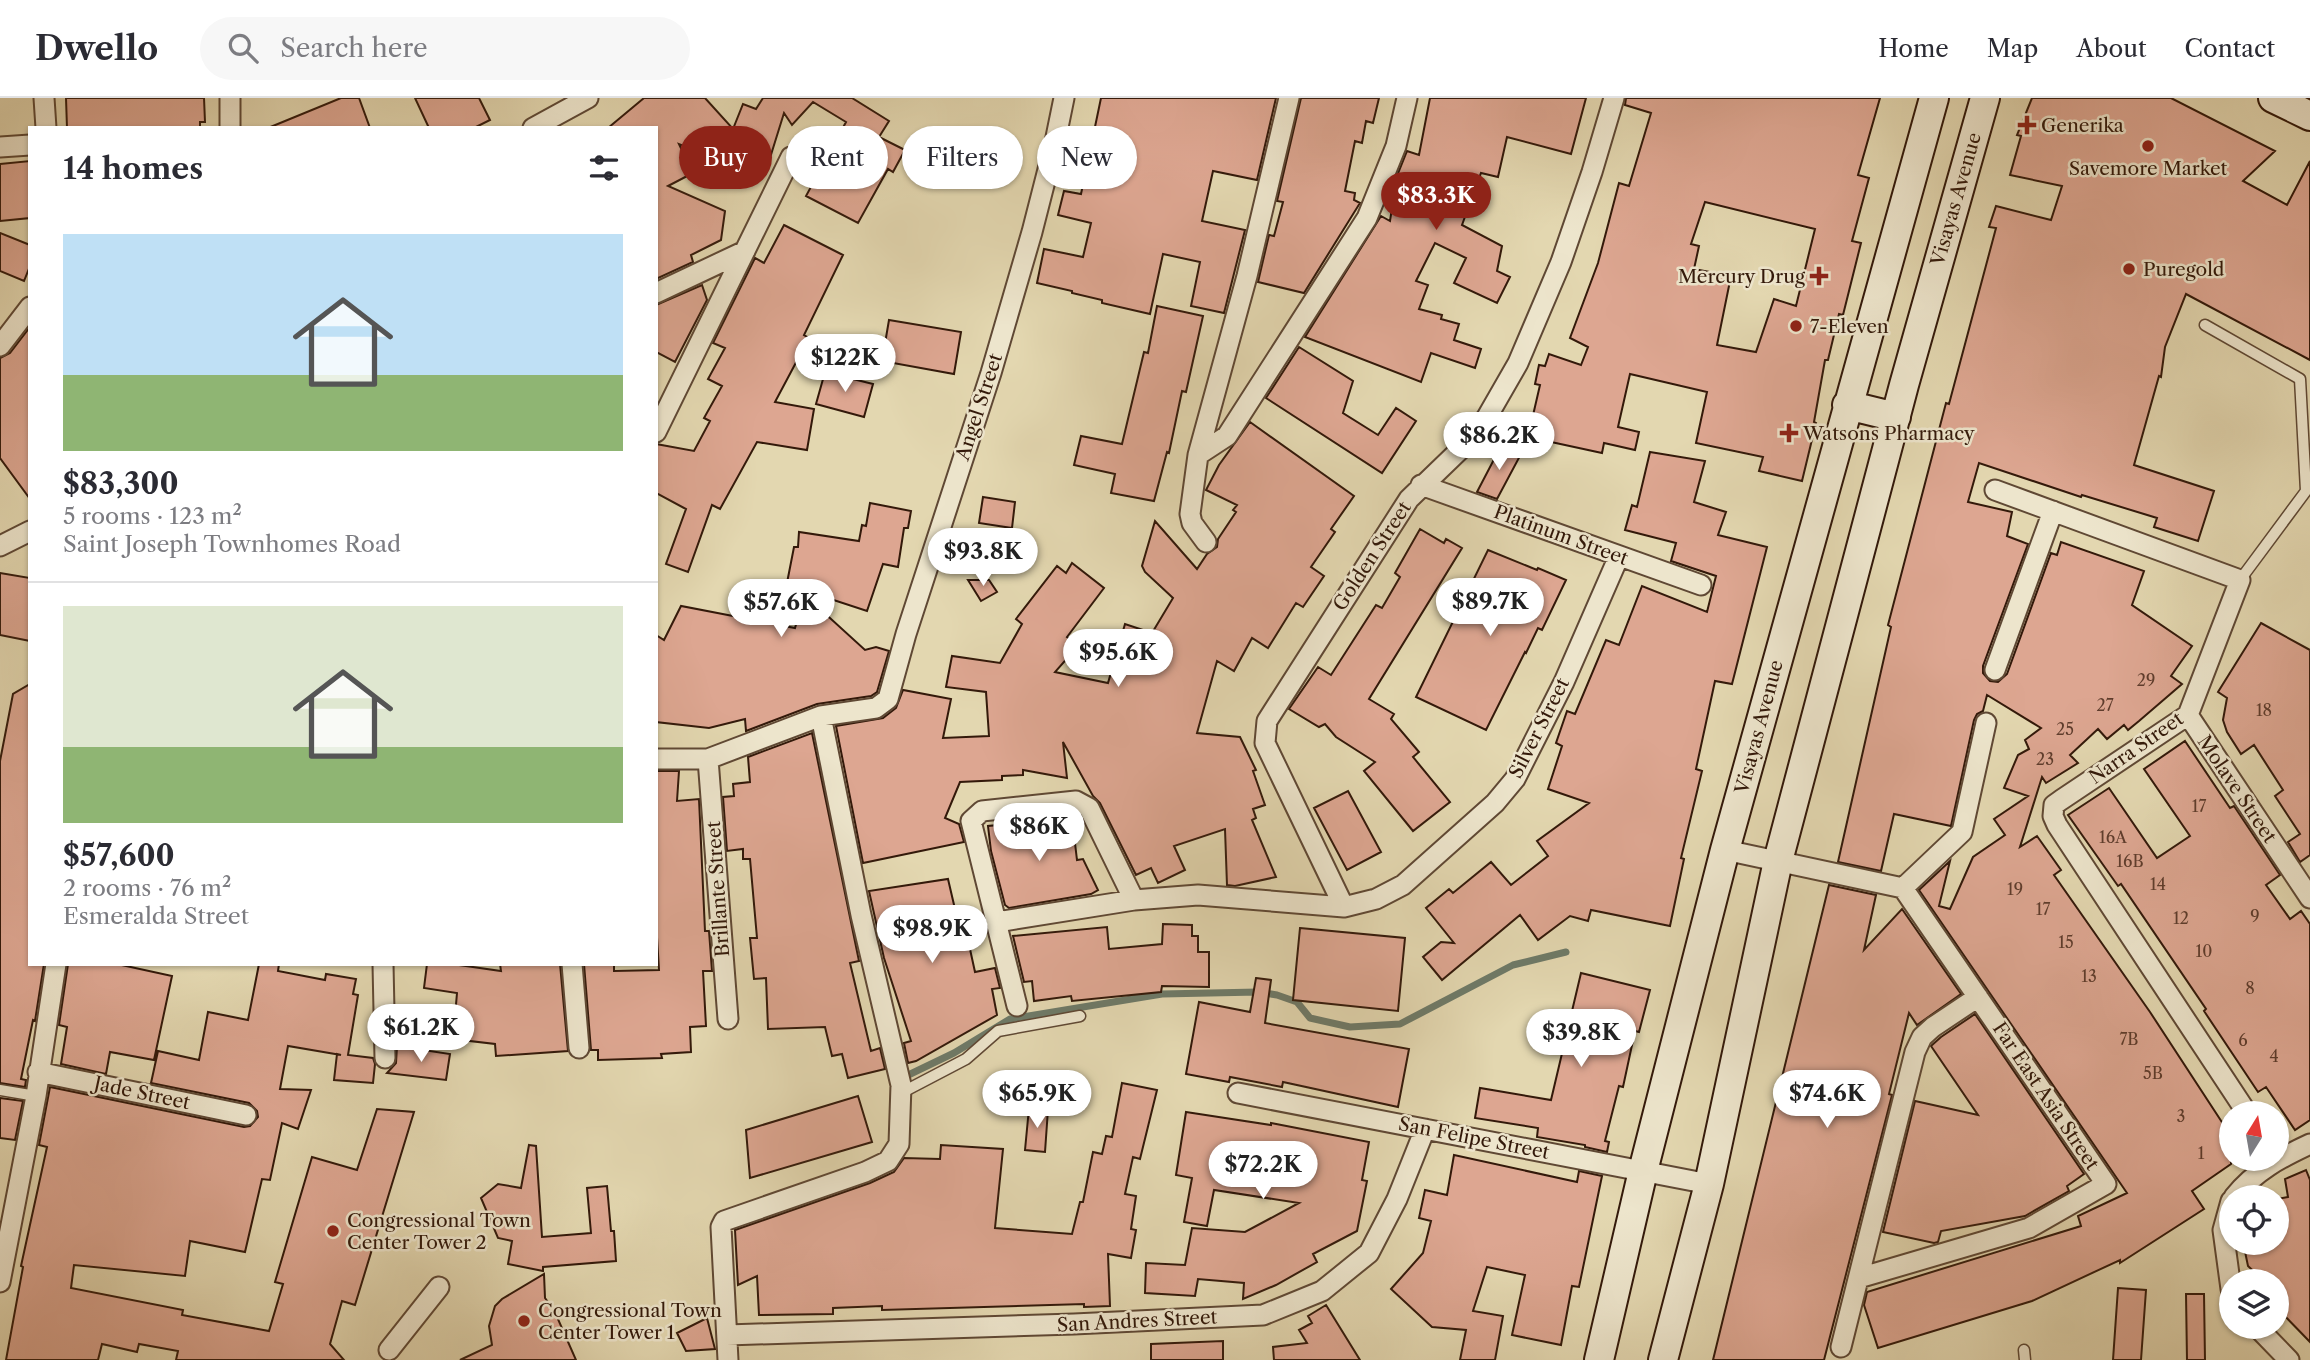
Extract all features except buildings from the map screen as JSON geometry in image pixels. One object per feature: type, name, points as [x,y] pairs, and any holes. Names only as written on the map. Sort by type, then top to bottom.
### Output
[{"type":"main road","name":"Visayas Avenue","points":[[1598,1360],[1725,850],[1934,98]]},
{"type":"main road","name":"Visayas Avenue","points":[[1663,1360],[1709,1184],[1778,861],[1896,417],[1985,98]]},
{"type":"main road","points":[[2280,100],[2310,116]]},
{"type":"main road","points":[[1847,405],[1896,417]]},
{"type":"street","points":[[44,98],[46,126]]},
{"type":"street","points":[[230,98],[230,126]]},
{"type":"street","points":[[537,126],[588,98]]},
{"type":"street","name":"Angel Street","points":[[821,716],[876,708],[885,703],[890,694],[906,634],[991,373],[1038,206],[1064,98]]},
{"type":"street","points":[[1206,542],[1192,523],[1190,514],[1198,455],[1247,276],[1289,98]]},
{"type":"street","points":[[1198,455],[1227,436],[1367,218],[1396,146],[1407,98]]},
{"type":"street","name":"Golden Street","points":[[1344,907],[1265,743],[1267,721],[1402,509],[1421,485],[1466,444],[1487,417],[1518,363],[1561,262],[1614,98]]},
{"type":"street","points":[[0,147],[28,145]]},
{"type":"street","points":[[658,428],[786,167]]},
{"type":"street","points":[[658,292],[745,251]]},
{"type":"street","points":[[0,346],[28,310]]},
{"type":"street","name":"Platinum Street","points":[[1421,485],[1701,585]]},
{"type":"street","points":[[1995,490],[2240,580]]},
{"type":"street","points":[[1995,670],[2053,512]]},
{"type":"street","points":[[0,546],[28,532]]},
{"type":"street","name":"Silver Street","points":[[997,922],[1133,900],[1198,895],[1344,907],[1376,899],[1403,885],[1495,803],[1515,779],[1564,682],[1619,556]]},
{"type":"street","name":"Narra Street","points":[[2239,1101],[2064,837],[2053,816],[2054,805],[2188,715],[2240,580]]},
{"type":"street","name":"Molave Street","points":[[2188,715],[2310,898]]},
{"type":"street","points":[[658,760],[708,759],[821,716],[861,915],[901,1089],[900,1144],[888,1161],[865,1172],[724,1221],[721,1227],[728,1360]]},
{"type":"street","points":[[1725,850],[1903,888],[1962,832],[1986,723]]},
{"type":"street","name":"Brillante Street","points":[[708,759],[728,1018]]},
{"type":"street","points":[[1017,1006],[971,821],[982,811],[1076,801],[1089,808],[1133,900]]},
{"type":"street","name":"Far East Asia Street","points":[[1859,1278],[2029,1228],[2106,1184],[1903,888]]},
{"type":"street","points":[[0,1282],[36,1096],[56,966]]},
{"type":"street","points":[[383,966],[386,1058]]},
{"type":"street","points":[[572,966],[579,1048]]},
{"type":"street","points":[[1841,1347],[1915,1052],[1923,1037],[1933,1027],[1978,997]]},
{"type":"street","name":"Jade Street","points":[[38,1072],[246,1115]]},
{"type":"street","name":"San Felipe Street","points":[[1238,1093],[1709,1184]]},
{"type":"street","name":"San Andres Street","points":[[727,1335],[750,1332],[1060,1325],[1263,1315],[1322,1292],[1369,1253],[1397,1199],[1425,1129]]},
{"type":"street","points":[[2289,1153],[2310,1143]]},
{"type":"street","points":[[2244,1185],[2260,1171]]},
{"type":"street","points":[[387,1355],[439,1287]]},
{"type":"street","points":[[2268,1339],[2288,1360]]},
{"type":"lane","points":[[2205,325],[2300,379],[2306,491],[2240,580]]},
{"type":"lane","points":[[901,1089],[966,1059],[998,1031],[1080,1016]]},
{"type":"lane","points":[[0,1090],[36,1096]]},
{"type":"waterway","points":[[900,1079],[954,1053],[1010,1019],[1162,994],[1258,992],[1297,1002],[1310,1018],[1350,1027],[1400,1024],[1513,965],[1566,952]]},
{"type":"place","name":"Generika","points":[[2027,125]]},
{"type":"place","name":"Savemore Market","points":[[2148,146]]},
{"type":"place","name":"Puregold","points":[[2129,269]]},
{"type":"place","name":"Mercury Drug","points":[[1819,276]]},
{"type":"place","name":"7-Eleven","points":[[1796,326]]},
{"type":"place","name":"Watsons Pharmacy","points":[[1789,433]]},
{"type":"place","name":"Congressional Town Center Tower 2","points":[[333,1231]]},
{"type":"place","name":"Congressional Town Center Tower 1","points":[[524,1321]]}]
